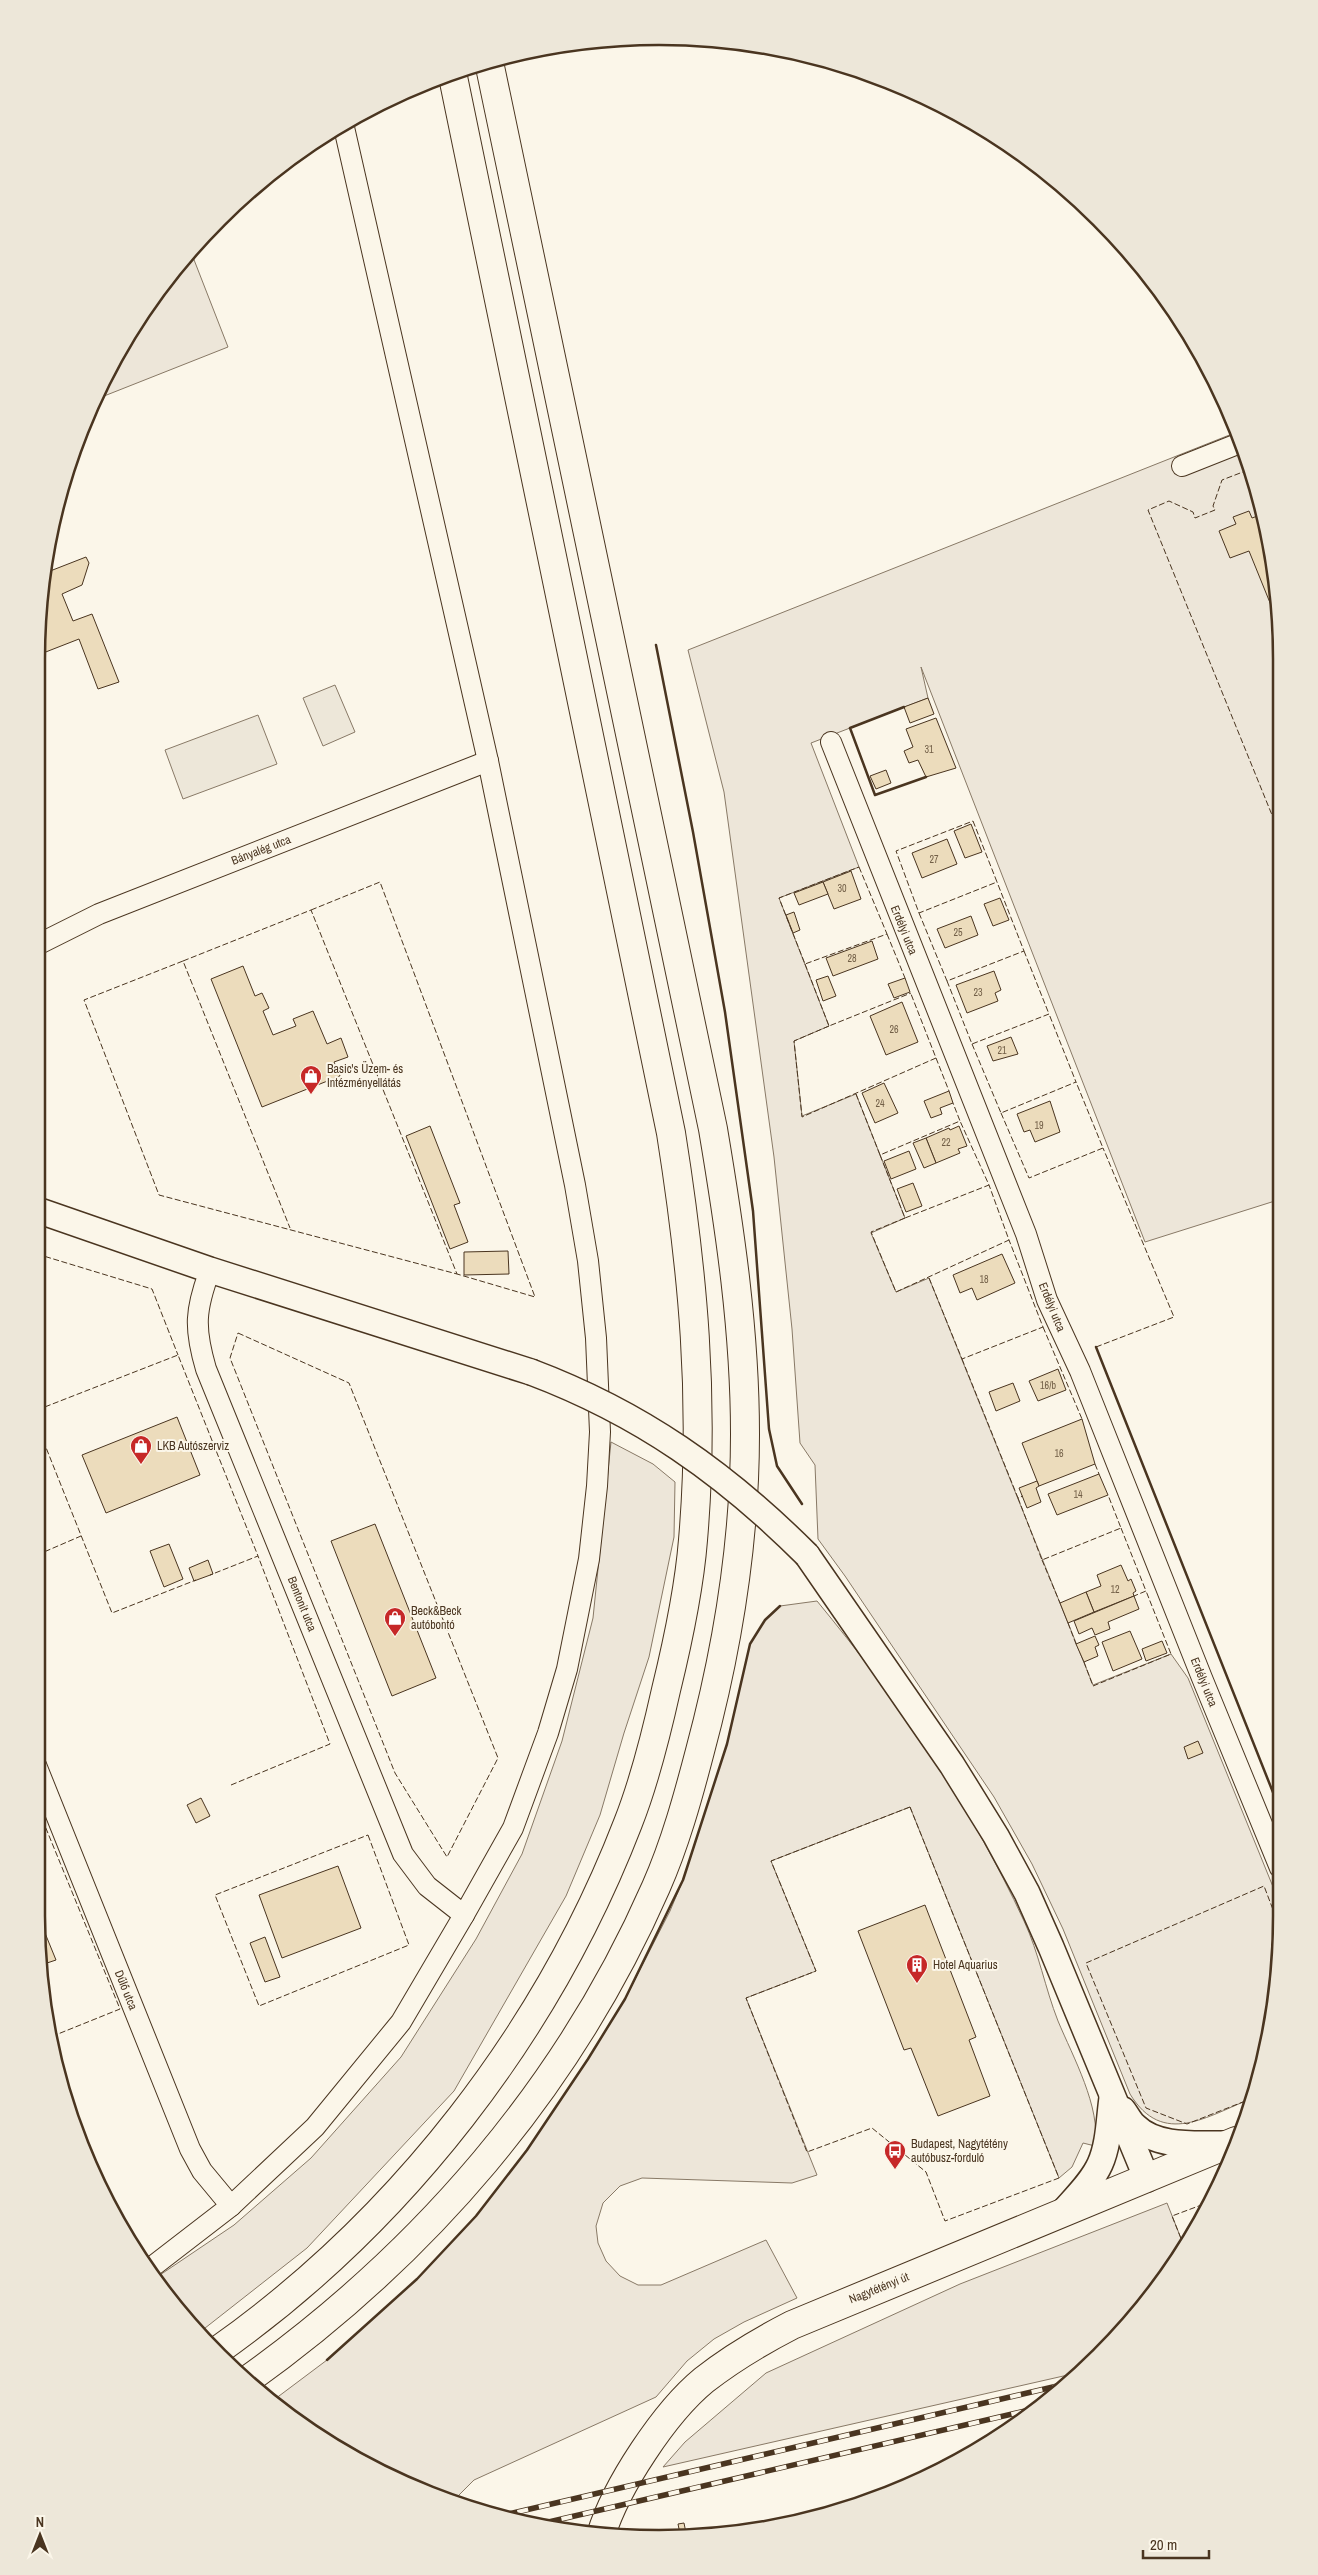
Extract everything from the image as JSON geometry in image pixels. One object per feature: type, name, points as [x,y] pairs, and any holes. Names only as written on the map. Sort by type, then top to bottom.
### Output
[{"type":"main road","points":[[253,2377],[286,2353],[348,2301],[437,2217],[528,2110],[599,1998],[656,1887],[676,1834],[713,1703],[739,1555],[745,1434],[741,1326],[730,1232],[713,1129],[490,69]]},
{"type":"main road","points":[[222,2347],[257,2323],[309,2280],[400,2190],[446,2137],[486,2084],[552,1981],[580,1933],[606,1878],[642,1783],[678,1643],[693,1544],[699,1401],[696,1328],[687,1235],[671,1133],[454,81]]},
{"type":"main road","name":"Nagytétényi út","points":[[603,2527],[621,2488],[663,2424],[703,2381],[742,2352],[792,2325],[1228,2145]]},
{"type":"street","points":[[154,2265],[231,2206],[315,2127],[401,2022],[513,1828],[548,1733],[568,1669],[589,1559],[600,1432],[596,1338],[586,1252],[575,1185],[488,761],[345,131]]},
{"type":"street","points":[[1182,466],[1234,445]]},
{"type":"street","name":"Erdélyi utca","points":[[831,742],[1026,1234],[1048,1300],[1080,1371],[1273,1851]]},
{"type":"street","name":"Bányalég utca","points":[[45,941],[99,914],[488,761]]},
{"type":"street","points":[[45,1213],[210,1270],[531,1372],[580,1390],[666,1437],[707,1466],[752,1502],[807,1555],[946,1757],[996,1836],[1031,1902],[1147,2178]]},
{"type":"street","name":"Bentonit utca","points":[[210,1270],[200,1297],[197,1315],[199,1345],[206,1369],[403,1854],[428,1886],[464,1915]]},
{"type":"street","name":"Dűlő utca","points":[[45,1787],[190,2149],[202,2171],[231,2206]]},
{"type":"street","points":[[1112,2095],[1136,2127],[1158,2139],[1183,2143],[1229,2143]]},
{"type":"street","points":[[1062,2213],[1086,2185],[1100,2164],[1106,2146],[1112,2095]]},
{"type":"shaded area","points":[[193,258],[228,347],[104,396],[127,352],[148,318]]},
{"type":"shaded area","points":[[1230,435],[1252,500],[1261,539],[1272,619],[1273,1202],[1145,1242],[921,667],[928,698],[811,743],[859,867],[779,898],[829,1026],[794,1041],[802,1116],[856,1094],[905,1218],[871,1233],[896,1292],[929,1278],[1093,1685],[1171,1654],[1188,1678],[1273,1887],[1272,1956],[1268,1996],[1252,2075],[1243,2102],[1203,2119],[1171,2124],[1157,2120],[1143,2110],[1130,2094],[1063,1929],[1032,1864],[994,1797],[818,1539],[815,1465],[800,1443],[792,1329],[774,1157],[724,792],[688,650]]},
{"type":"shaded area","points":[[335,685],[355,732],[323,746],[303,698]]},
{"type":"shaded area","points":[[258,715],[277,764],[183,799],[165,750]]},
{"type":"shaded area","points":[[611,1442],[653,1464],[675,1482],[674,1537],[649,1657],[600,1815],[566,1896],[454,2091],[307,2248],[204,2329],[161,2274],[234,2225],[311,2158],[401,2057],[476,1939],[522,1854],[562,1741],[593,1618]]},
{"type":"shaded area","points":[[817,1601],[904,1715],[931,1754],[981,1836],[1024,1921],[1058,2021],[1084,2082],[1094,2115],[1095,2146],[1083,2143],[1072,2167],[1059,2178],[910,1807],[771,1861],[816,1971],[746,1998],[817,2175],[792,2183],[642,2178],[620,2186],[603,2203],[596,2226],[598,2243],[606,2261],[620,2276],[638,2285],[661,2285],[766,2240],[797,2298],[744,2322],[714,2339],[687,2361],[656,2397],[474,2480],[458,2496],[424,2483],[387,2467],[352,2448],[318,2427],[278,2397],[327,2360],[417,2279],[476,2216],[527,2150],[588,2059],[625,1999],[670,1911],[683,1880],[727,1744],[750,1644],[765,1620],[780,1606]]},
{"type":"shaded area","points":[[1167,2203],[1181,2239],[1146,2290],[1121,2321],[1067,2375],[663,2467],[685,2442],[766,2373],[960,2284]]},
{"type":"building","points":[[1249,511],[1252,518],[1256,517],[1268,579],[1270,604],[1249,551],[1230,558],[1219,531],[1236,524],[1233,517]]},
{"type":"building","points":[[86,557],[89,563],[82,585],[62,594],[73,621],[92,614],[119,682],[98,689],[79,639],[45,652],[46,619],[51,570]]},
{"type":"building","points":[[928,698],[934,714],[910,723],[904,707]]},
{"type":"building","points":[[936,718],[956,768],[926,777],[918,760],[909,763],[904,751],[913,747],[906,729]]},
{"type":"building","points":[[886,770],[891,783],[876,789],[870,776]]},
{"type":"building","points":[[971,824],[982,852],[965,858],[954,831]]},
{"type":"building","points":[[947,839],[957,864],[922,878],[912,853]]},
{"type":"building","points":[[851,871],[861,899],[834,909],[823,882]]},
{"type":"building","points":[[823,882],[828,894],[799,905],[794,893]]},
{"type":"building","points":[[1000,898],[1009,920],[993,926],[984,904]]},
{"type":"building","points":[[794,912],[800,930],[793,933],[786,915]]},
{"type":"building","points":[[971,916],[978,935],[945,948],[937,929]]},
{"type":"building","points":[[872,941],[878,959],[833,976],[826,958]]},
{"type":"building","points":[[243,966],[255,996],[262,993],[269,1008],[263,1011],[273,1035],[296,1026],[293,1019],[313,1011],[327,1044],[341,1038],[348,1057],[334,1062],[340,1076],[262,1107],[211,979]]},
{"type":"building","points":[[994,971],[1001,990],[995,993],[998,1001],[967,1013],[956,985]]},
{"type":"building","points":[[828,976],[836,996],[823,1001],[816,980]]},
{"type":"building","points":[[905,978],[910,992],[894,998],[888,984]]},
{"type":"building","points":[[902,1002],[918,1042],[886,1055],[870,1016]]},
{"type":"building","points":[[1011,1037],[1018,1054],[993,1061],[987,1046]]},
{"type":"building","points":[[884,1083],[898,1113],[875,1123],[862,1093]]},
{"type":"building","points":[[949,1091],[953,1103],[940,1108],[942,1114],[931,1118],[924,1101]]},
{"type":"building","points":[[1050,1101],[1060,1132],[1035,1142],[1030,1130],[1024,1132],[1017,1114]]},
{"type":"building","points":[[430,1126],[460,1203],[454,1205],[468,1242],[450,1249],[406,1136]]},
{"type":"building","points":[[959,1126],[967,1146],[958,1149],[960,1153],[936,1163],[926,1138],[949,1128],[950,1130]]},
{"type":"building","points":[[926,1138],[936,1163],[924,1168],[913,1143]]},
{"type":"building","points":[[909,1151],[916,1169],[891,1179],[884,1161]]},
{"type":"building","points":[[913,1183],[922,1206],[906,1212],[897,1189]]},
{"type":"building","points":[[508,1251],[509,1274],[464,1275],[464,1252]]},
{"type":"building","points":[[1002,1254],[1015,1283],[977,1300],[972,1288],[960,1293],[953,1275]]},
{"type":"building","points":[[1058,1369],[1066,1390],[1038,1401],[1029,1381]]},
{"type":"building","points":[[1013,1383],[1020,1401],[996,1411],[989,1392]]},
{"type":"building","name":"LKB Autószerviz","points":[[177,1417],[200,1475],[106,1513],[82,1455]]},
{"type":"building","points":[[1082,1419],[1095,1464],[1039,1486],[1022,1443]]},
{"type":"building","points":[[1099,1474],[1108,1495],[1057,1515],[1048,1494]]},
{"type":"building","points":[[1037,1481],[1039,1486],[1036,1488],[1041,1502],[1027,1508],[1019,1488]]},
{"type":"building","points":[[375,1524],[436,1678],[392,1696],[331,1541]]},
{"type":"building","points":[[169,1544],[183,1579],[164,1587],[150,1551]]},
{"type":"building","points":[[208,1560],[213,1574],[194,1581],[189,1568]]},
{"type":"building","points":[[1121,1565],[1128,1581],[1131,1579],[1136,1591],[1133,1593],[1134,1596],[1094,1612],[1086,1592],[1101,1586],[1097,1575]]},
{"type":"building","points":[[1086,1592],[1094,1612],[1068,1623],[1060,1603]]},
{"type":"building","points":[[1134,1596],[1139,1609],[1108,1622],[1110,1629],[1095,1635],[1092,1628],[1079,1634],[1074,1621]]},
{"type":"building","points":[[1130,1631],[1142,1659],[1113,1671],[1102,1642]]},
{"type":"building","points":[[1095,1636],[1099,1645],[1095,1647],[1098,1656],[1084,1662],[1076,1644]]},
{"type":"building","points":[[1162,1641],[1167,1653],[1146,1661],[1142,1649]]},
{"type":"building","points":[[1198,1741],[1203,1753],[1188,1759],[1184,1747]]},
{"type":"building","points":[[201,1798],[210,1816],[196,1823],[187,1805]]},
{"type":"building","points":[[338,1866],[361,1928],[282,1958],[259,1895]]},
{"type":"building","name":"Hotel Aquarius","points":[[925,1905],[976,2037],[969,2040],[990,2096],[938,2116],[911,2048],[904,2050],[858,1931]]},
{"type":"building","points":[[45,1934],[56,1960],[47,1963]]},
{"type":"building","points":[[265,1937],[280,1977],[265,1982],[250,1943]]},
{"type":"building","points":[[684,2523],[685,2529],[679,2529],[678,2524]]},
{"type":"railway","points":[[515,2513],[1053,2387]]},
{"type":"railway","points":[[554,2521],[1021,2412]]},
{"type":"fence","points":[[1243,472],[1222,480],[1213,506],[1215,510],[1195,518],[1193,512],[1169,501],[1148,510],[1273,815]]},
{"type":"fence","points":[[973,821],[997,882],[919,913],[896,851],[973,821]]},
{"type":"fence","points":[[859,867],[887,934],[805,964],[779,898],[859,867]]},
{"type":"fence","points":[[311,910],[380,882],[535,1297],[457,1274]]},
{"type":"fence","points":[[919,913],[947,981],[1024,951],[997,882]]},
{"type":"fence","points":[[183,961],[311,910],[457,1274],[159,1195],[84,1000],[183,961],[290,1228]]},
{"type":"fence","points":[[887,934],[905,978]]},
{"type":"fence","points":[[947,981],[972,1044],[1049,1014],[1024,951]]},
{"type":"fence","points":[[805,964],[829,1026],[911,993]]},
{"type":"fence","points":[[829,1026],[794,1041],[802,1117],[936,1058],[911,994]]},
{"type":"fence","points":[[972,1044],[1001,1113],[1076,1082],[1049,1014]]},
{"type":"fence","points":[[936,1058],[949,1091]]},
{"type":"fence","points":[[1001,1113],[1029,1178],[1103,1148],[1076,1082]]},
{"type":"fence","points":[[856,1094],[880,1155],[960,1121],[953,1103]]},
{"type":"fence","points":[[880,1155],[905,1218],[989,1185],[960,1121]]},
{"type":"fence","points":[[1096,1347],[1174,1317],[1103,1148]]},
{"type":"fence","points":[[905,1218],[871,1232],[896,1292],[1009,1240],[989,1185]]},
{"type":"fence","points":[[929,1278],[962,1359],[1043,1327],[1009,1240]]},
{"type":"fence","points":[[45,1256],[152,1289],[178,1355]]},
{"type":"fence","points":[[1043,1327],[1082,1419]]},
{"type":"fence","points":[[238,1333],[349,1383],[498,1758],[447,1857],[395,1773],[230,1358],[238,1333]]},
{"type":"fence","points":[[45,1407],[178,1355],[258,1556],[210,1575]]},
{"type":"fence","points":[[962,1359],[1018,1498],[1023,1496]]},
{"type":"fence","points":[[45,1445],[112,1613],[196,1580]]},
{"type":"fence","points":[[1095,1464],[1099,1474]]},
{"type":"fence","points":[[1018,1498],[1042,1560],[1121,1528],[1108,1495]]},
{"type":"fence","points":[[1121,1528],[1146,1591],[1134,1596]]},
{"type":"fence","points":[[45,1552],[81,1536]]},
{"type":"fence","points":[[231,1785],[330,1744],[258,1556]]},
{"type":"fence","points":[[1042,1560],[1060,1603]]},
{"type":"fence","points":[[1084,1662],[1093,1686],[1171,1654],[1146,1591]]},
{"type":"fence","points":[[1068,1623],[1076,1644]]},
{"type":"fence","points":[[910,1807],[1059,2178],[945,2221],[926,2172],[872,2128],[807,2152],[746,1998],[816,1971],[771,1861],[910,1807]]},
{"type":"fence","points":[[45,1826],[120,2009],[57,2034]]},
{"type":"fence","points":[[368,1835],[409,1945],[259,2006],[215,1895],[368,1835]]},
{"type":"fence","points":[[1244,2102],[1187,2124],[1146,2108],[1086,1963],[1264,1886],[1273,1910]]},
{"type":"fence","points":[[1181,2239],[1172,2216],[1201,2205]]},
{"type":"wall","points":[[656,645],[693,832],[725,1012],[753,1211],[769,1429],[777,1466],[802,1504]]},
{"type":"wall","points":[[904,707],[850,728],[875,795],[926,777]]},
{"type":"wall","points":[[1096,1347],[1273,1792]]},
{"type":"wall","points":[[327,2360],[417,2279],[476,2216],[527,2150],[588,2059],[625,1999],[683,1880],[727,1744],[750,1644],[765,1620],[780,1606]]},
{"type":"place","name":"Basic's Üzem- és Intézményellátás","points":[[311,1095]]},
{"type":"place","name":"LKB Autószerviz","points":[[141,1465]]},
{"type":"place","name":"Beck&Beck autóbontó","points":[[395,1637]]},
{"type":"place","name":"Hotel Aquarius","points":[[917,1984]]},
{"type":"place","name":"Budapest, Nagytétény autóbusz-forduló","points":[[895,2170]]}]
